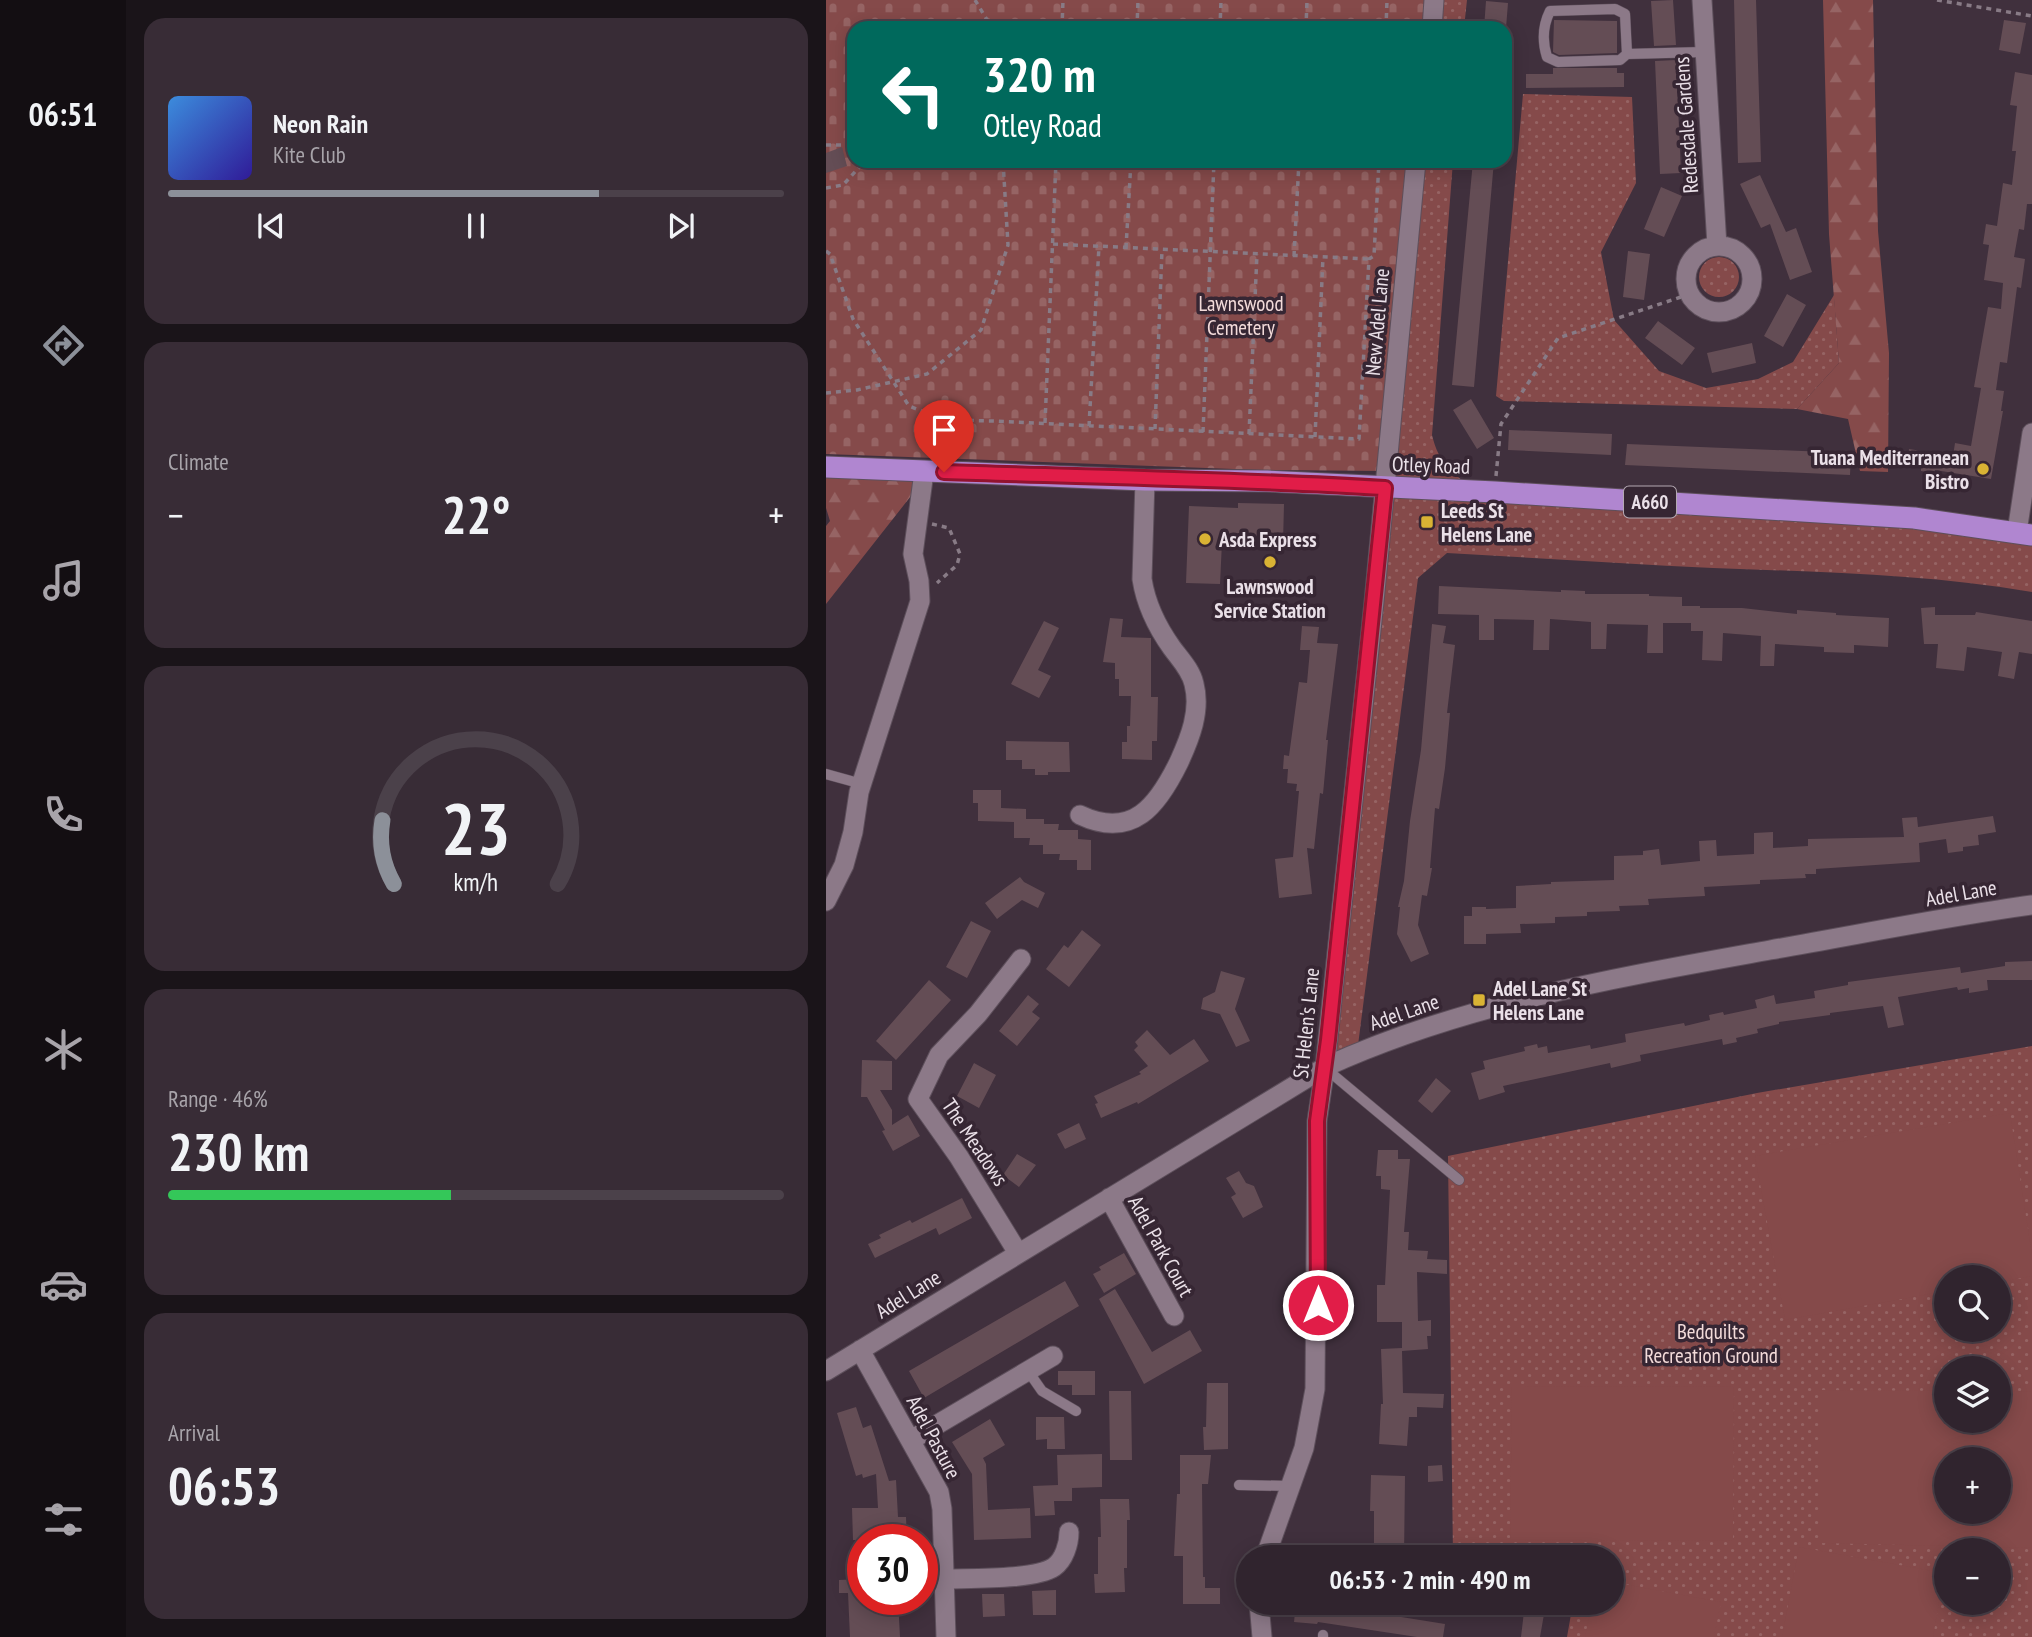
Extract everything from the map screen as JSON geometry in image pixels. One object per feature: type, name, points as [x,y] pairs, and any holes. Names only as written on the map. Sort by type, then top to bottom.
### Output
[{"type":"highway","name":"Otley Road","points":[[826,467],[1145,480],[1267,481],[1495,492],[1914,518],[2024,533]]},
{"type":"street","points":[[1432,21],[1434,0]]},
{"type":"street","name":"Redesdale Gardens","points":[[1702,0],[1717,246]]},
{"type":"street","name":"New Adel Lane","points":[[1385,488],[1415,168]]},
{"type":"street","points":[[1717,246],[1738,252],[1746,261],[1751,271],[1751,287],[1746,298],[1733,309],[1716,312],[1701,307],[1690,294],[1686,284],[1687,270],[1692,260],[1708,248],[1717,246]]},
{"type":"street","points":[[2024,533],[2032,433]]},
{"type":"street","points":[[826,901],[844,865],[862,784],[920,601],[913,554],[924,472]]},
{"type":"street","points":[[1080,815],[1102,822],[1127,821],[1152,806],[1165,791],[1195,719],[1197,700],[1194,682],[1186,666],[1159,629],[1144,595],[1142,579],[1145,480]]},
{"type":"street","name":"St Helen's Lane","points":[[1270,1545],[1304,1448],[1315,1389],[1318,1331],[1317,1121],[1325,1067],[1385,488]]},
{"type":"street","name":"Adel Lane","points":[[826,1371],[1325,1067],[1357,1053],[1464,1016],[1630,975],[2032,905]]},
{"type":"street","name":"The Meadows","points":[[1018,1253],[960,1157],[918,1098],[939,1055],[978,1014],[1021,959]]},
{"type":"street","name":"Adel Park Court","points":[[1109,1198],[1174,1316]]},
{"type":"street","name":"Adel Pasture","points":[[860,1350],[939,1492],[942,1509],[946,1637]]},
{"type":"street","points":[[911,1440],[1053,1356]]},
{"type":"street","points":[[945,1579],[1036,1574],[1054,1567],[1064,1557],[1069,1532]]},
{"type":"street","points":[[1260,1615],[1262,1637]]},
{"type":"lane","points":[[1627,54],[1625,14],[1615,9],[1550,10],[1545,21],[1544,47],[1547,57],[1558,62],[1620,60],[1627,54],[1704,52]]},
{"type":"lane","points":[[826,774],[862,784]]},
{"type":"lane","points":[[1325,1067],[1459,1180]]},
{"type":"lane","points":[[1028,1371],[1042,1391],[1076,1410]]},
{"type":"lane","points":[[1239,1485],[1290,1486]]},
{"type":"path","points":[[975,0],[988,21]]},
{"type":"path","points":[[1062,21],[1063,0]]},
{"type":"path","points":[[1137,21],[1138,0]]},
{"type":"path","points":[[1220,21],[1221,0]]},
{"type":"path","points":[[1306,21],[1307,0]]},
{"type":"path","points":[[1386,21],[1387,0]]},
{"type":"path","points":[[1937,0],[2032,16]]},
{"type":"path","points":[[826,145],[847,145]]},
{"type":"path","points":[[826,188],[843,184],[858,168]]},
{"type":"path","points":[[826,393],[857,390],[927,374],[981,330],[1008,245],[1003,168]]},
{"type":"path","points":[[1045,423],[1056,168]]},
{"type":"path","points":[[1126,248],[1131,168]]},
{"type":"path","points":[[1203,432],[1214,168]]},
{"type":"path","points":[[1294,256],[1299,168]]},
{"type":"path","points":[[1053,244],[1369,259],[1374,256],[1379,168]]},
{"type":"path","points":[[1089,426],[1099,246]]},
{"type":"path","points":[[1155,430],[1162,250]]},
{"type":"path","points":[[826,251],[830,254],[853,319],[909,406],[944,420],[1359,439],[1369,259]]},
{"type":"path","points":[[1249,434],[1257,254]]},
{"type":"path","points":[[1315,437],[1323,257]]},
{"type":"path","points":[[1495,492],[1501,424],[1558,338],[1690,294]]},
{"type":"path","points":[[917,521],[949,528],[960,554],[957,565],[920,601]]},
{"type":"green space","name":"Lawnswood Cemetery","points":[[826,0],[1434,0],[1432,21],[847,21],[847,168],[1417,168],[1386,471],[1261,470],[826,454]]},
{"type":"green space","points":[[1434,0],[1467,0],[1465,21],[1432,21]]},
{"type":"green space","points":[[1823,0],[1873,0],[1878,231],[1889,353],[1888,472],[1860,471],[1848,419],[1797,409],[1839,363],[1829,234]]},
{"type":"green space","points":[[1523,94],[1632,97],[1636,183],[1601,252],[1614,320],[1659,371],[1706,388],[1758,379],[1793,362],[1834,295],[1839,363],[1797,409],[1504,401],[1496,396]]},
{"type":"green space","points":[[1415,168],[1452,168],[1432,435],[1443,461],[1475,491],[2032,534],[2032,592],[1953,581],[1873,575],[1447,553],[1418,578],[1357,1053],[1325,1067]]},
{"type":"green space","points":[[1719,257],[1733,263],[1739,277],[1733,291],[1719,297],[1705,291],[1699,277],[1705,263]]},
{"type":"green space","points":[[826,477],[922,482],[826,604],[826,526],[830,521],[826,508]]},
{"type":"green space","name":"Bedquilts Recreation Ground","points":[[2032,1046],[2032,1637],[1567,1637],[1571,1615],[1624,1615],[1624,1545],[1453,1545],[1448,1156],[1757,1093]]},
{"type":"green space","points":[[2010,1113],[2032,1255],[2032,1276],[2011,1280],[2011,1265],[1934,1265],[1934,1293],[1785,1320],[1755,1156]]},
{"type":"green space","points":[[1734,1386],[1733,1541],[1510,1540],[1512,1387]]},
{"type":"green space","points":[[1819,1390],[1934,1391],[1934,1433],[2011,1433],[2011,1391],[2032,1392],[2032,1548],[2011,1548],[2011,1538],[1934,1538],[1934,1546],[1819,1543]]},
{"type":"green space","points":[[1799,1547],[1934,1571],[1934,1615],[1937,1615],[1933,1637],[1782,1637]]},
{"type":"green space","points":[[1624,1584],[1721,1602],[1714,1637],[1585,1637],[1590,1615],[1624,1615]]},
{"type":"building","points":[[1673,0],[1676,45],[1654,46],[1651,1]]},
{"type":"building","points":[[1734,0],[1756,0],[1761,162],[1738,163]]},
{"type":"building","points":[[1486,1],[1508,3],[1507,21],[1485,21]]},
{"type":"building","points":[[1554,20],[1617,21],[1617,53],[1559,55],[1553,52]]},
{"type":"building","points":[[2004,20],[2026,23],[2020,54],[1999,50]]},
{"type":"building","points":[[1676,60],[1681,173],[1660,174],[1655,61]]},
{"type":"building","points":[[1553,68],[1617,68],[1617,73],[1624,73],[1624,87],[1526,88],[1526,74],[1553,74]]},
{"type":"building","points":[[2015,72],[2032,75],[2032,204],[2027,204],[2024,230],[2019,229],[2014,257],[2025,259],[2021,288],[2017,287],[2007,363],[2000,362],[1996,390],[2004,391],[2003,411],[1991,479],[1935,470],[1934,473],[1921,471],[1921,468],[1907,466],[1909,449],[1953,456],[1955,443],[1971,446],[1981,388],[1974,387],[1988,307],[2001,309],[2003,283],[1984,280],[1989,245],[1983,244],[1986,224],[1997,226],[2003,183],[2012,185],[2016,151],[2012,151],[2017,106],[2010,105]]},
{"type":"building","points":[[842,147],[847,166],[826,173],[826,153]]},
{"type":"building","points":[[1472,168],[1493,168],[1474,387],[1452,385]]},
{"type":"building","points":[[1760,175],[1786,232],[1796,228],[1812,272],[1790,280],[1770,224],[1761,228],[1740,184]]},
{"type":"building","points":[[1661,187],[1682,196],[1664,237],[1644,229]]},
{"type":"building","points":[[1628,251],[1650,254],[1644,300],[1623,297]]},
{"type":"building","points":[[1787,294],[1806,305],[1783,347],[1764,336]]},
{"type":"building","points":[[1658,321],[1695,348],[1682,365],[1645,338]]},
{"type":"building","points":[[1752,343],[1756,363],[1712,373],[1707,353]]},
{"type":"building","points":[[1471,399],[1494,438],[1477,449],[1453,410]]},
{"type":"building","points":[[1509,430],[1612,434],[1611,455],[1508,450]]},
{"type":"building","points":[[1627,444],[1851,453],[1850,475],[1625,465]]},
{"type":"building","points":[[1238,503],[1284,504],[1283,544],[1222,542],[1220,584],[1186,583],[1189,506],[1238,508]]},
{"type":"building","points":[[1439,586],[1585,591],[1585,594],[1649,594],[1682,597],[1682,606],[1700,608],[1742,608],[1797,614],[1797,610],[1889,618],[1888,647],[1854,645],[1854,653],[1824,652],[1824,647],[1775,644],[1774,666],[1760,666],[1761,636],[1723,633],[1722,661],[1702,660],[1703,631],[1691,631],[1691,623],[1663,623],[1663,653],[1647,653],[1648,625],[1607,624],[1606,649],[1591,649],[1591,622],[1550,619],[1549,650],[1533,650],[1534,620],[1494,619],[1494,640],[1479,640],[1479,615],[1438,614]]},
{"type":"building","points":[[1935,607],[1935,615],[1975,615],[1976,612],[2032,621],[2032,654],[2019,652],[2014,679],[1998,676],[2002,652],[1967,647],[1964,671],[1936,668],[1938,644],[1924,644],[1921,608]]},
{"type":"building","points":[[1110,618],[1123,619],[1121,637],[1151,638],[1151,697],[1158,697],[1157,741],[1152,741],[1152,760],[1122,759],[1122,742],[1127,742],[1127,726],[1130,726],[1131,696],[1119,696],[1115,663],[1103,662]]},
{"type":"building","points":[[1044,621],[1059,628],[1038,670],[1051,676],[1039,698],[1011,684]]},
{"type":"building","points":[[1432,624],[1446,626],[1443,643],[1455,645],[1447,713],[1450,713],[1445,768],[1439,809],[1435,808],[1432,868],[1427,896],[1422,895],[1418,925],[1429,954],[1411,962],[1397,934],[1398,907],[1404,881],[1421,750]]},
{"type":"building","points":[[1302,626],[1319,627],[1317,643],[1338,644],[1326,740],[1323,794],[1320,793],[1314,849],[1307,848],[1312,894],[1279,898],[1275,859],[1293,857],[1299,791],[1296,791],[1297,784],[1287,783],[1288,769],[1283,769],[1284,755],[1289,756],[1299,682],[1307,683],[1310,650],[1300,650]]},
{"type":"building","points":[[1006,741],[1069,742],[1070,772],[1035,775],[1035,769],[1022,769],[1022,760],[1006,760]]},
{"type":"building","points":[[973,790],[1001,790],[1001,808],[1026,809],[1026,819],[1044,819],[1044,824],[1059,824],[1058,830],[1078,830],[1078,839],[1091,840],[1091,870],[1077,870],[1077,860],[1059,860],[1060,854],[1043,854],[1043,845],[1029,845],[1030,838],[1014,838],[1014,822],[978,821],[978,803],[973,803]]},
{"type":"building","points":[[1993,816],[1996,832],[1978,835],[1979,845],[1948,853],[1946,839],[1919,843],[1920,862],[1816,869],[1816,874],[1805,874],[1806,878],[1704,887],[1705,896],[1648,899],[1649,905],[1619,906],[1620,911],[1555,917],[1555,923],[1520,924],[1521,933],[1486,934],[1486,944],[1464,944],[1464,916],[1472,916],[1472,907],[1516,908],[1516,886],[1614,880],[1614,856],[1643,855],[1643,851],[1659,849],[1661,865],[1700,861],[1699,841],[1716,840],[1717,856],[1754,854],[1754,833],[1773,832],[1773,848],[1808,846],[1808,839],[1904,837],[1902,818],[1917,817],[1918,827]]},
{"type":"building","points":[[1020,877],[1045,893],[1038,908],[1022,900],[997,919],[985,903]]},
{"type":"building","points":[[971,921],[991,931],[967,978],[946,967]]},
{"type":"building","points":[[1082,930],[1101,945],[1069,987],[1046,969],[1064,945],[1068,948]]},
{"type":"building","points":[[2032,961],[2032,980],[1987,980],[1988,990],[1969,993],[1969,988],[1958,990],[1957,987],[1898,997],[1904,1025],[1888,1028],[1883,1006],[1779,1022],[1757,1029],[1758,1033],[1736,1038],[1737,1042],[1723,1045],[1722,1039],[1640,1055],[1641,1061],[1611,1068],[1610,1063],[1503,1086],[1505,1092],[1479,1100],[1471,1073],[1485,1069],[1483,1061],[1525,1051],[1524,1047],[1537,1044],[1538,1048],[1547,1046],[1548,1053],[1626,1042],[1625,1034],[1684,1023],[1685,1026],[1710,1020],[1709,1015],[1723,1012],[1724,1015],[1757,1008],[1755,1000],[1774,995],[1776,1004],[1815,998],[1814,991],[1848,985],[1848,982],[1960,967],[1961,973],[2005,966],[2005,962]]},
{"type":"building","points":[[1221,971],[1245,978],[1235,1009],[1250,1041],[1236,1047],[1220,1014],[1201,1009],[1203,998],[1215,992]]},
{"type":"building","points":[[929,980],[951,1000],[896,1060],[876,1041]]},
{"type":"building","points":[[1028,995],[1039,1004],[1032,1012],[1040,1018],[1017,1046],[999,1031]]},
{"type":"building","points":[[1147,1030],[1170,1055],[1194,1039],[1209,1061],[1138,1104],[1137,1102],[1101,1118],[1094,1096],[1141,1074],[1139,1072],[1148,1066],[1134,1050],[1138,1046],[1135,1042]]},
{"type":"building","points":[[862,1060],[892,1061],[892,1090],[880,1090],[892,1110],[892,1125],[908,1115],[920,1136],[893,1151],[867,1097],[861,1097]]},
{"type":"building","points":[[974,1063],[996,1075],[979,1108],[957,1096]]},
{"type":"building","points":[[1436,1078],[1451,1091],[1432,1113],[1418,1101]]},
{"type":"building","points":[[1079,1123],[1086,1139],[1065,1149],[1057,1134]]},
{"type":"building","points":[[1378,1150],[1398,1150],[1398,1159],[1410,1159],[1404,1232],[1409,1232],[1408,1250],[1428,1251],[1427,1259],[1447,1260],[1447,1274],[1417,1272],[1418,1321],[1431,1320],[1431,1336],[1427,1336],[1428,1349],[1402,1351],[1403,1393],[1444,1394],[1443,1408],[1417,1407],[1417,1417],[1409,1417],[1407,1446],[1379,1444],[1383,1404],[1381,1349],[1402,1348],[1402,1322],[1377,1322],[1377,1285],[1385,1285],[1390,1190],[1381,1189],[1381,1176],[1376,1176]]},
{"type":"building","points":[[1017,1154],[1036,1165],[1019,1187],[1003,1175]]},
{"type":"building","points":[[1239,1171],[1246,1183],[1254,1186],[1263,1207],[1243,1218],[1231,1197],[1236,1194],[1226,1178]]},
{"type":"building","points":[[962,1198],[972,1218],[939,1235],[936,1228],[875,1258],[868,1244],[881,1238],[879,1235],[910,1220],[912,1223]]},
{"type":"building","points":[[1124,1253],[1136,1274],[1104,1293],[1093,1274],[1101,1270],[1099,1267]]},
{"type":"building","points":[[1065,1281],[1079,1306],[924,1398],[909,1371]]},
{"type":"building","points":[[1115,1289],[1152,1352],[1190,1330],[1202,1351],[1144,1384],[1099,1299]]},
{"type":"building","points":[[1058,1371],[1095,1371],[1095,1395],[1072,1395],[1072,1385],[1058,1385]]},
{"type":"building","points":[[1207,1383],[1228,1383],[1228,1449],[1204,1450]]},
{"type":"building","points":[[1109,1391],[1131,1391],[1132,1460],[1110,1460]]},
{"type":"building","points":[[856,1407],[863,1428],[871,1425],[889,1481],[896,1480],[898,1517],[906,1517],[906,1524],[852,1524],[852,1508],[878,1508],[876,1474],[863,1478],[862,1474],[856,1476],[837,1413]]},
{"type":"building","points":[[1036,1417],[1064,1417],[1065,1449],[1047,1449],[1047,1439],[1036,1440]]},
{"type":"building","points":[[990,1419],[1005,1445],[983,1458],[986,1464],[988,1510],[1030,1508],[1031,1538],[974,1540],[972,1474],[952,1442]]},
{"type":"building","points":[[1102,1454],[1102,1487],[1072,1488],[1072,1501],[1054,1501],[1055,1515],[1035,1516],[1033,1486],[1058,1485],[1057,1455]]},
{"type":"building","points":[[1180,1455],[1211,1455],[1208,1484],[1202,1484],[1203,1577],[1205,1588],[1220,1588],[1220,1604],[1183,1604],[1183,1556],[1174,1556],[1177,1494],[1180,1494]]},
{"type":"building","points":[[1442,1465],[1443,1481],[1428,1482],[1428,1466]]},
{"type":"building","points":[[1371,1475],[1405,1476],[1404,1545],[1374,1545],[1374,1511],[1370,1511]]},
{"type":"building","points":[[1100,1499],[1129,1499],[1125,1592],[1095,1593],[1094,1574],[1098,1574],[1098,1537],[1101,1537]]},
{"type":"building","points":[[839,1580],[847,1580],[847,1593],[839,1593]]},
{"type":"building","points":[[1056,1590],[1056,1615],[1033,1615],[1032,1591]]},
{"type":"building","points":[[982,1594],[1004,1594],[1005,1616],[983,1617]]},
{"type":"building","points":[[849,1615],[899,1615],[900,1637],[850,1637]]},
{"type":"building","points":[[1295,1615],[1395,1615],[1445,1624],[1443,1637],[1417,1637],[1318,1622],[1294,1622]]},
{"type":"building","points":[[1524,1615],[1544,1615],[1540,1637],[1521,1637]]},
{"type":"place","name":"Tuana Mediterranean Bistro","points":[[1983,469]]},
{"type":"place","name":"Leeds St Helens Lane","points":[[1427,522]]},
{"type":"place","name":"Asda Express","points":[[1205,539]]},
{"type":"place","name":"Lawnswood Service Station","points":[[1270,562]]},
{"type":"place","name":"Adel Lane St Helens Lane","points":[[1479,1000]]},
{"type":"route","points":[[944,472],[1145,480],[1267,481],[1385,488],[1328,1040],[1317,1121],[1318,1305]]}]
